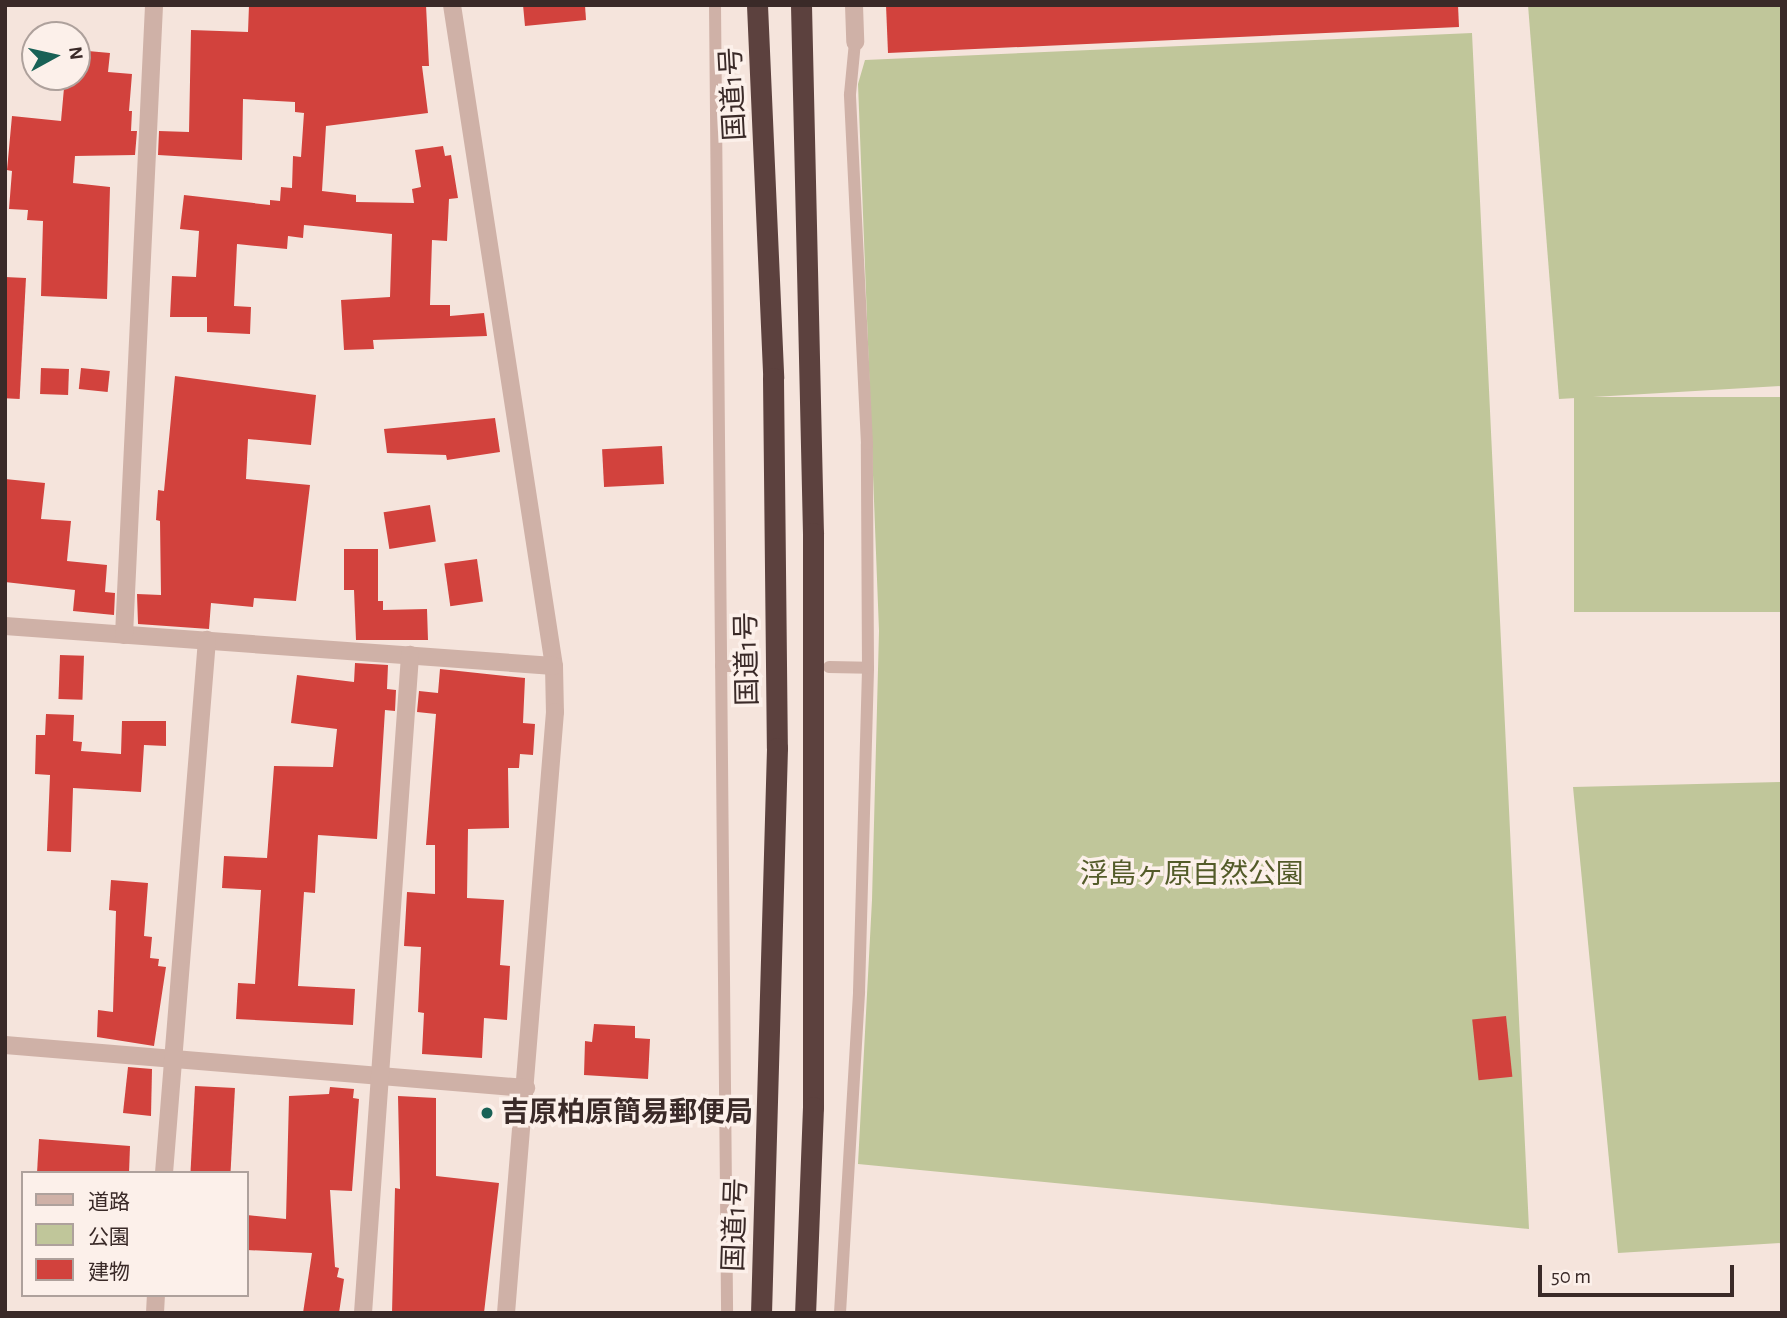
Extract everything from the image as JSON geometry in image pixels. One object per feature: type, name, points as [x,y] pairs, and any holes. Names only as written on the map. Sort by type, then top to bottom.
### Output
[{"type":"highway","name":"国道1号","points":[[757,5],[773,378],[777,748],[761,1313]]},
{"type":"highway","points":[[801,5],[813,546],[814,1093],[805,1313]]},
{"type":"street","points":[[124,635],[154,5]]},
{"type":"street","points":[[452,5],[554,666],[555,712],[506,1313]]},
{"type":"street","points":[[854,5],[855,42]]},
{"type":"street","points":[[5,626],[554,666]]},
{"type":"street","points":[[164,1171],[207,640]]},
{"type":"street","points":[[363,1313],[410,655]]},
{"type":"street","points":[[5,1045],[526,1088]]},
{"type":"lane","points":[[715,5],[727,1313]]},
{"type":"lane","points":[[840,1313],[859,992],[868,668],[867,444],[850,94],[855,42]]},
{"type":"lane","points":[[721,666],[747,666]]},
{"type":"lane","points":[[829,667],[868,668]]},
{"type":"green space","points":[[1528,5],[1782,5],[1782,386],[1559,399]]},
{"type":"green space","name":"浮島ヶ原自然公園","points":[[1472,33],[1529,1229],[858,1164],[872,900],[879,631],[858,84],[865,60]]},
{"type":"green space","points":[[1574,397],[1782,397],[1782,612],[1574,612]]},
{"type":"green space","points":[[1782,782],[1782,1243],[1618,1253],[1573,787]]},
{"type":"building","points":[[249,5],[426,5],[429,66],[422,66],[428,113],[326,126],[322,191],[356,195],[356,202],[414,203],[412,189],[421,187],[415,150],[443,146],[445,156],[451,155],[458,198],[449,199],[447,241],[432,240],[430,305],[450,305],[450,316],[484,313],[487,336],[373,340],[374,349],[344,350],[341,300],[390,297],[392,234],[304,225],[303,238],[288,236],[287,249],[237,244],[234,306],[251,307],[250,334],[207,332],[207,317],[170,317],[172,276],[196,277],[199,231],[180,229],[184,195],[270,205],[270,200],[280,201],[281,187],[292,188],[293,156],[301,157],[304,113],[295,112],[295,102],[243,99],[242,160],[158,155],[159,131],[189,132],[191,30],[248,32]]},
{"type":"building","points":[[523,5],[585,5],[586,20],[525,26]]},
{"type":"building","points":[[886,5],[1458,5],[1459,27],[888,53]]},
{"type":"building","points":[[91,51],[110,53],[108,72],[132,74],[129,111],[132,111],[131,131],[137,131],[135,155],[75,156],[73,183],[110,187],[107,299],[41,296],[43,221],[27,220],[28,210],[9,209],[12,171],[7,170],[12,116],[61,121],[64,91],[91,91]]},
{"type":"building","points":[[5,277],[26,278],[20,399],[5,398]]},
{"type":"building","points":[[41,368],[69,369],[68,395],[40,394]]},
{"type":"building","points":[[81,368],[110,371],[108,392],[79,389]]},
{"type":"building","points":[[175,376],[316,395],[311,445],[248,439],[246,479],[310,485],[296,601],[254,598],[253,607],[211,603],[209,629],[138,624],[137,594],[161,595],[160,521],[156,520],[158,490],[164,491]]},
{"type":"building","points":[[495,418],[500,452],[447,460],[446,455],[387,453],[384,429]]},
{"type":"building","points":[[662,446],[664,484],[604,487],[602,449]]},
{"type":"building","points":[[5,479],[45,483],[41,519],[71,521],[67,561],[107,565],[105,592],[115,593],[114,615],[73,611],[75,590],[5,582]]},
{"type":"building","points":[[430,505],[436,542],[389,549],[384,512]]},
{"type":"building","points":[[344,549],[378,549],[378,601],[383,601],[383,610],[427,609],[428,640],[356,640],[354,590],[344,590]]},
{"type":"building","points":[[477,559],[483,602],[450,606],[444,564]]},
{"type":"building","points":[[60,655],[84,656],[82,700],[58,699]]},
{"type":"building","points":[[355,663],[388,665],[387,689],[396,690],[395,711],[385,710],[377,839],[318,835],[315,893],[304,892],[298,986],[355,989],[353,1025],[236,1019],[238,983],[255,984],[261,890],[222,888],[224,856],[267,858],[274,766],[333,767],[337,729],[291,723],[297,675],[354,682]]},
{"type":"building","points":[[440,669],[525,678],[523,723],[535,724],[533,755],[520,754],[519,768],[508,768],[509,828],[468,829],[467,898],[504,900],[500,965],[510,966],[507,1020],[484,1018],[482,1058],[422,1054],[424,1013],[418,1012],[421,947],[404,946],[407,892],[435,894],[435,845],[426,845],[436,714],[417,712],[419,691],[438,693]]},
{"type":"building","points":[[46,714],[74,715],[73,741],[82,742],[81,751],[121,754],[122,721],[166,721],[166,746],[144,745],[141,792],[73,788],[71,852],[47,851],[50,775],[35,774],[36,735],[45,735]]},
{"type":"building","points":[[111,880],[148,883],[144,936],[152,937],[150,958],[159,959],[158,966],[166,967],[154,1046],[97,1037],[98,1010],[113,1012],[116,911],[109,910]]},
{"type":"building","points":[[1506,1016],[1512,1077],[1479,1080],[1472,1020]]},
{"type":"building","points":[[594,1024],[635,1026],[635,1038],[650,1039],[648,1079],[584,1075],[585,1041],[592,1042]]},
{"type":"building","points":[[128,1067],[152,1069],[151,1116],[123,1113]]},
{"type":"building","points":[[195,1086],[235,1088],[231,1171],[191,1171]]},
{"type":"building","points":[[330,1087],[354,1089],[353,1098],[359,1099],[352,1191],[330,1190],[335,1267],[339,1268],[337,1277],[344,1279],[339,1313],[303,1313],[312,1253],[248,1250],[248,1215],[286,1219],[289,1096],[329,1094]]},
{"type":"building","points":[[398,1096],[436,1098],[436,1176],[499,1183],[484,1313],[392,1313],[395,1188],[400,1189]]},
{"type":"building","points":[[39,1139],[130,1146],[129,1171],[37,1171]]},
{"type":"place","name":"吉原柏原簡易郵便局","points":[[487,1113]]}]
